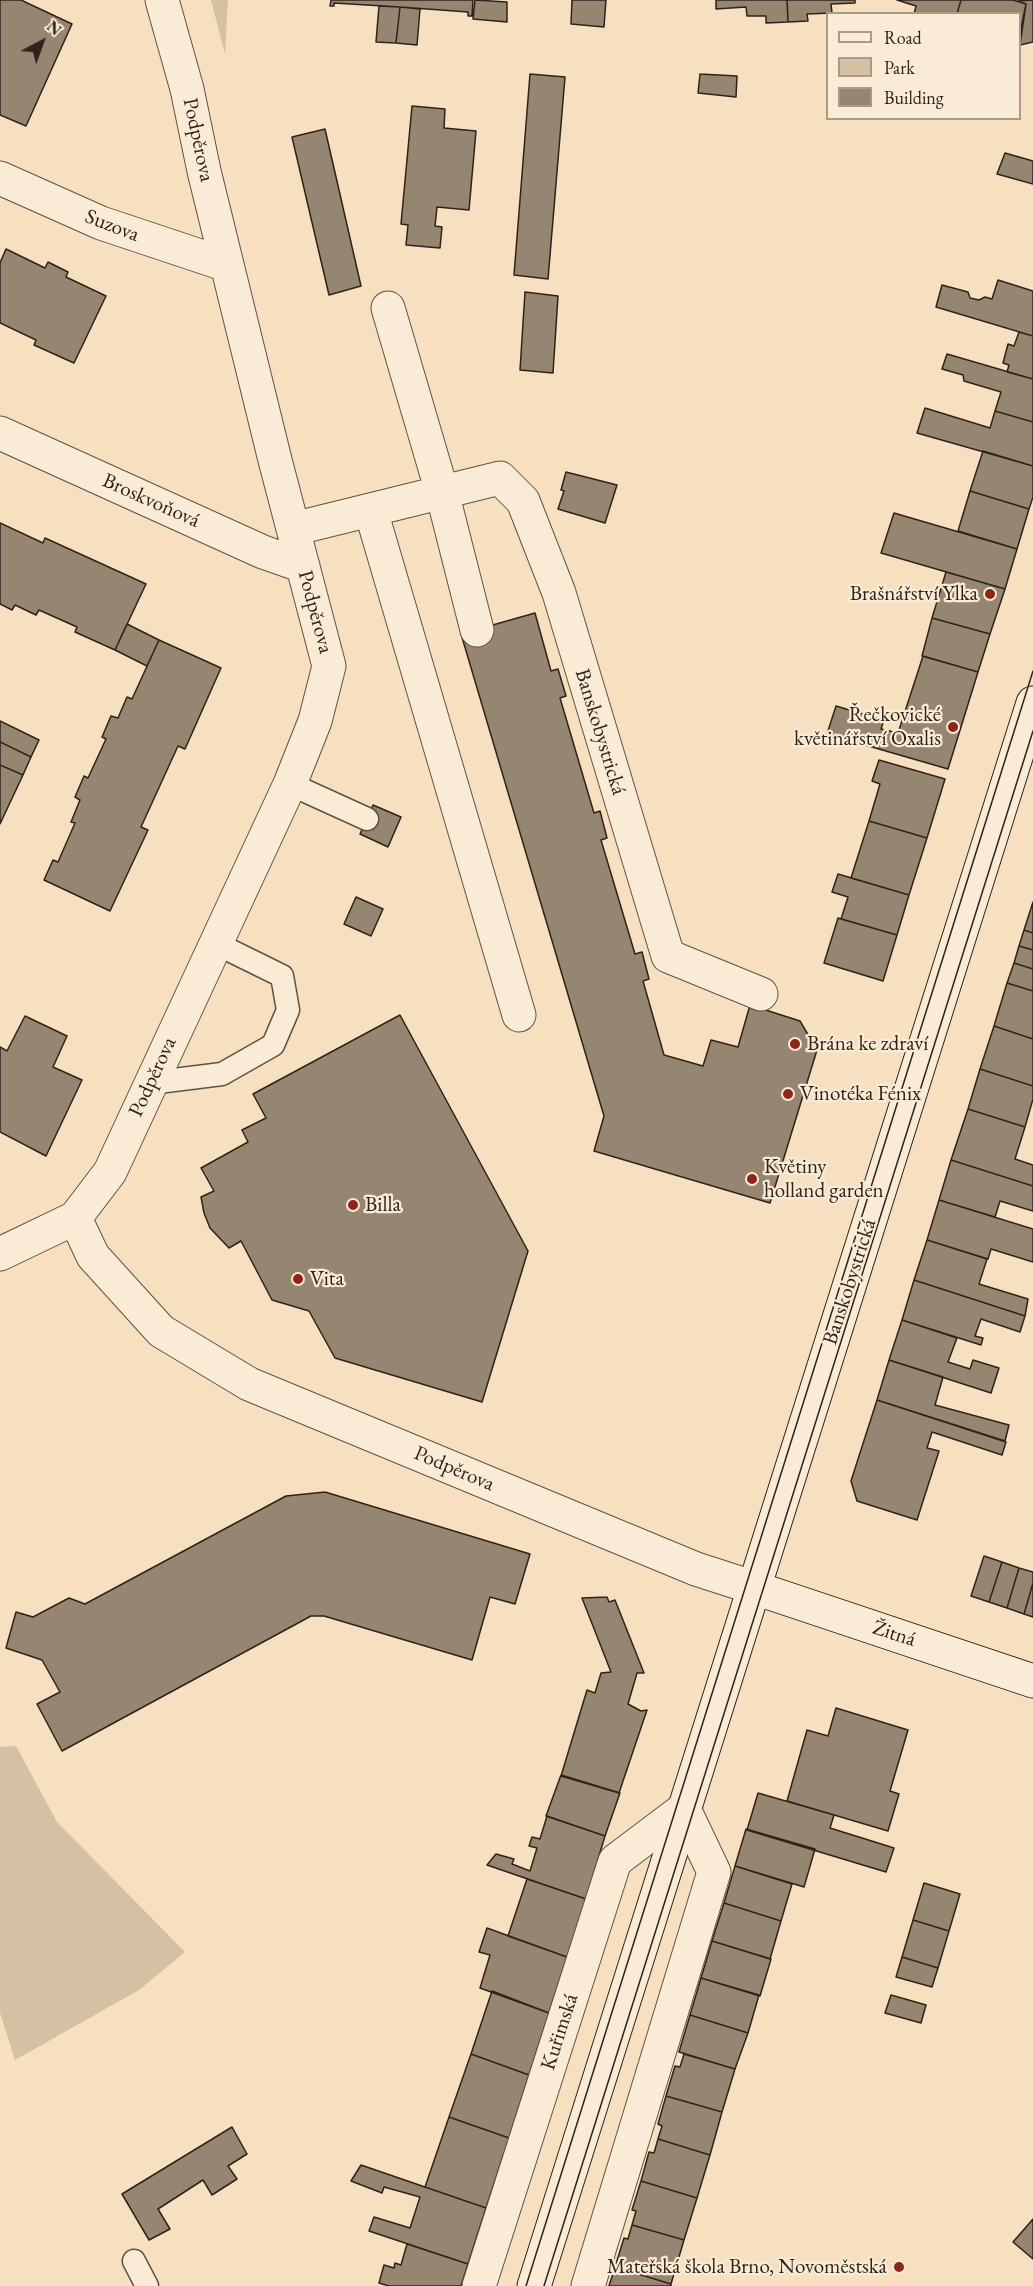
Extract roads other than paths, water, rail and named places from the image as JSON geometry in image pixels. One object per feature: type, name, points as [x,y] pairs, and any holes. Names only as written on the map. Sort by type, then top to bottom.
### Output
[{"type":"street","name":"Podpěrova","points":[[0,1254],[75,1218],[110,1172],[290,784],[315,721],[329,666],[227,265],[187,89],[162,0]]},
{"type":"street","name":"Suzova","points":[[0,178],[101,223],[227,265]]},
{"type":"street","points":[[388,308],[442,492],[477,630]]},
{"type":"street","name":"Broskvoňová","points":[[0,433],[253,547],[303,566]]},
{"type":"street","name":"Banskobystrická","points":[[293,530],[500,478],[523,501],[559,593],[668,956],[761,994]]},
{"type":"street","points":[[371,511],[519,1015]]},
{"type":"street","name":"Banskobystrická","points":[[755,1588],[1022,773],[1033,703]]},
{"type":"street","name":"Podpěrova","points":[[75,1218],[93,1256],[161,1331],[249,1384],[696,1569],[755,1588]]},
{"type":"street","points":[[534,2286],[755,1588]]},
{"type":"street","name":"Žitná","points":[[755,1588],[1033,1681]]},
{"type":"street","points":[[588,2286],[714,1872],[684,1809]]},
{"type":"street","name":"Kuřimská","points":[[479,2286],[615,1861],[684,1809]]},
{"type":"lane","points":[[290,784],[367,819]]},
{"type":"lane","points":[[150,1083],[222,1074],[273,1045],[288,1010],[282,976],[215,943]]},
{"type":"lane","points":[[134,2261],[147,2286]]},
{"type":"tram line","points":[[526,2286],[1033,671]]},
{"type":"tram line","points":[[544,2286],[1033,731]]},
{"type":"place","name":"Brašnářství Ylka","points":[[990,594]]},
{"type":"place","name":"Řečkovické květinářství Oxalis","points":[[953,727]]},
{"type":"place","name":"Brána ke zdraví","points":[[795,1044]]},
{"type":"place","name":"Vinotéka Fénix","points":[[788,1094]]},
{"type":"place","name":"Květiny holland garden","points":[[752,1179]]},
{"type":"place","name":"Billa","points":[[353,1205]]},
{"type":"place","name":"Vita","points":[[298,1279]]},
{"type":"place","name":"Mateřská škola Brno, Novoměstská","points":[[899,2267]]}]
